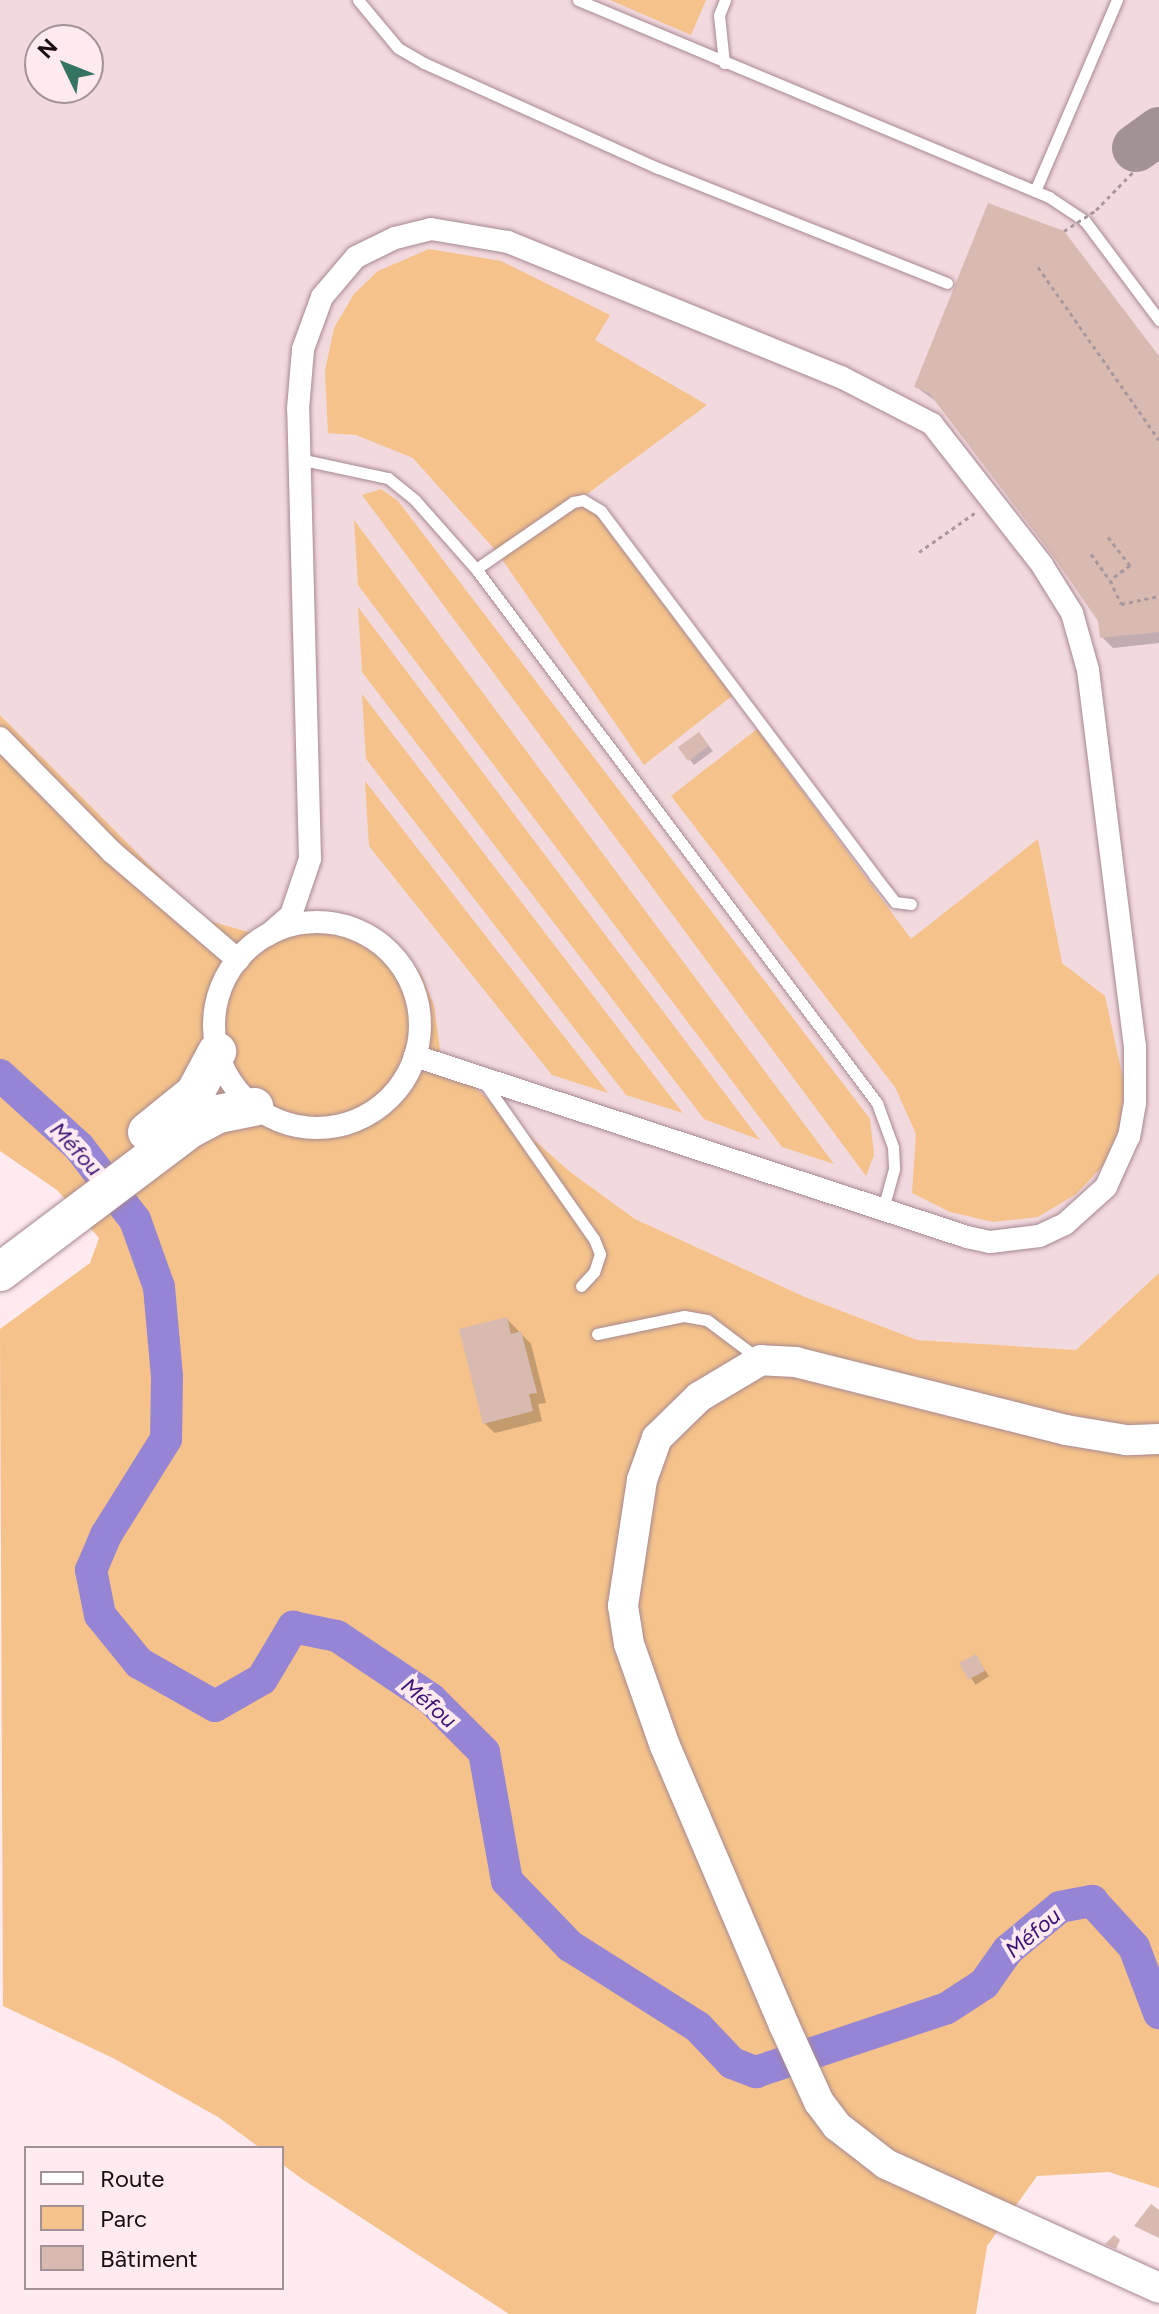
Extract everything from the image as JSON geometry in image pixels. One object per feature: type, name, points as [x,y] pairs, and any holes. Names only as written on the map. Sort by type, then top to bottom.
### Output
[{"type":"highway","points":[[6,1254],[182,1120],[217,1052]]},
{"type":"highway","points":[[182,1120],[254,1107]]},
{"type":"main road","points":[[1159,1439],[1126,1440],[1066,1430],[796,1362],[761,1360],[699,1397],[657,1438],[642,1480],[623,1606],[629,1644],[665,1746],[819,2102],[855,2143],[886,2164],[1159,2288]]},
{"type":"street","points":[[268,935],[320,922],[355,929],[386,947],[416,992],[421,1027],[415,1056],[391,1098],[367,1116],[339,1126],[309,1128],[280,1122],[254,1107],[231,1082],[217,1052],[215,1013],[238,960],[297,905],[310,859],[299,459],[303,349],[322,297],[356,257],[395,238],[431,229],[508,242],[841,377],[932,424],[994,500],[1072,613],[1088,670],[1135,1046],[1135,1103],[1118,1167],[1106,1187],[1065,1224],[1039,1236],[990,1242],[415,1056]]},
{"type":"street","points":[[0,738],[112,852],[238,960]]},
{"type":"lane","points":[[358,0],[398,48],[424,63],[658,168],[947,283]]},
{"type":"lane","points":[[578,0],[1035,191],[1085,221],[1159,320]]},
{"type":"lane","points":[[724,63],[719,15],[725,0]]},
{"type":"lane","points":[[1035,191],[1117,0]]},
{"type":"lane","points":[[299,459],[388,478],[415,500],[476,569],[877,1103],[893,1147],[894,1169],[883,1209]]},
{"type":"lane","points":[[476,569],[573,502],[583,500],[601,511],[895,902],[911,904]]},
{"type":"lane","points":[[481,1078],[594,1239],[600,1254],[594,1272],[581,1286]]},
{"type":"lane","points":[[597,1334],[684,1316],[707,1320],[761,1360]]},
{"type":"path","points":[[1064,231],[1096,210],[1138,167]]},
{"type":"path","points":[[1038,267],[1159,440]]},
{"type":"path","points":[[919,552],[994,500]]},
{"type":"path","points":[[1108,537],[1130,565],[1110,580]]},
{"type":"path","points":[[1091,554],[1110,580],[1121,604],[1159,596]]},
{"type":"shaded area","points":[[0,0],[1159,0],[1159,1273],[1076,1350],[916,1340],[805,1297],[635,1219],[569,1171],[441,1057],[435,1029],[391,937],[330,916],[252,933],[203,919],[0,715]]},
{"type":"green space","points":[[610,0],[706,0],[691,35]]},
{"type":"green space","points":[[429,249],[501,261],[610,315],[595,340],[707,405],[583,497],[732,696],[644,765],[497,552],[413,458],[356,435],[328,433],[325,371],[334,328],[354,294],[378,271]]},
{"type":"green space","points":[[381,489],[398,501],[870,1119],[874,1155],[866,1176],[362,495]]},
{"type":"green space","points":[[354,520],[834,1164],[782,1147],[358,585]]},
{"type":"green space","points":[[358,607],[760,1140],[704,1119],[362,672]]},
{"type":"green space","points":[[362,694],[683,1113],[626,1095],[366,759]]},
{"type":"green space","points":[[0,715],[203,919],[252,933],[330,916],[391,937],[421,974],[434,1005],[441,1057],[569,1171],[635,1219],[805,1297],[917,1340],[1076,1350],[1159,1273],[1159,2188],[1109,2172],[1037,2176],[987,2246],[976,2314],[509,2314],[284,2165],[284,2146],[257,2146],[218,2117],[113,2058],[3,2006],[0,1329],[90,1263],[99,1238],[57,1190],[0,1151]]},
{"type":"green space","points":[[757,729],[911,939],[1038,839],[1062,963],[1105,996],[1125,1087],[1119,1132],[1103,1166],[1076,1194],[1038,1217],[993,1222],[950,1212],[912,1193],[916,1134],[895,1087],[671,796]]},
{"type":"green space","points":[[365,781],[608,1093],[552,1075],[369,846]]},
{"type":"building","points":[[988,203],[1064,231],[1159,356],[1159,632],[1100,638],[1098,621],[1053,556],[929,393],[914,387]]},
{"type":"building","points":[[699,732],[709,746],[688,761],[678,747]]},
{"type":"building","points":[[507,1317],[511,1334],[521,1331],[537,1393],[529,1394],[533,1411],[483,1424],[459,1329]]},
{"type":"building","points":[[976,1654],[985,1671],[968,1680],[959,1663]]},
{"type":"building","points":[[1151,2204],[1159,2210],[1159,2238],[1134,2226]]},
{"type":"building","points":[[1114,2235],[1120,2240],[1116,2249],[1105,2244]]},
{"type":"waterway","name":"Méfou","points":[[0,1075],[79,1147],[135,1220],[159,1287],[167,1377],[166,1439],[106,1535],[91,1570],[100,1615],[139,1663],[215,1706],[262,1679],[293,1627],[337,1636],[431,1699],[484,1752],[507,1881],[570,1946],[698,2027],[732,2063],[756,2072],[947,2008],[984,1984],[1008,1950],[1060,1907],[1092,1901],[1134,1947],[1159,2013]]},
{"type":"taxiway","points":[[1136,148],[1159,131]]}]
